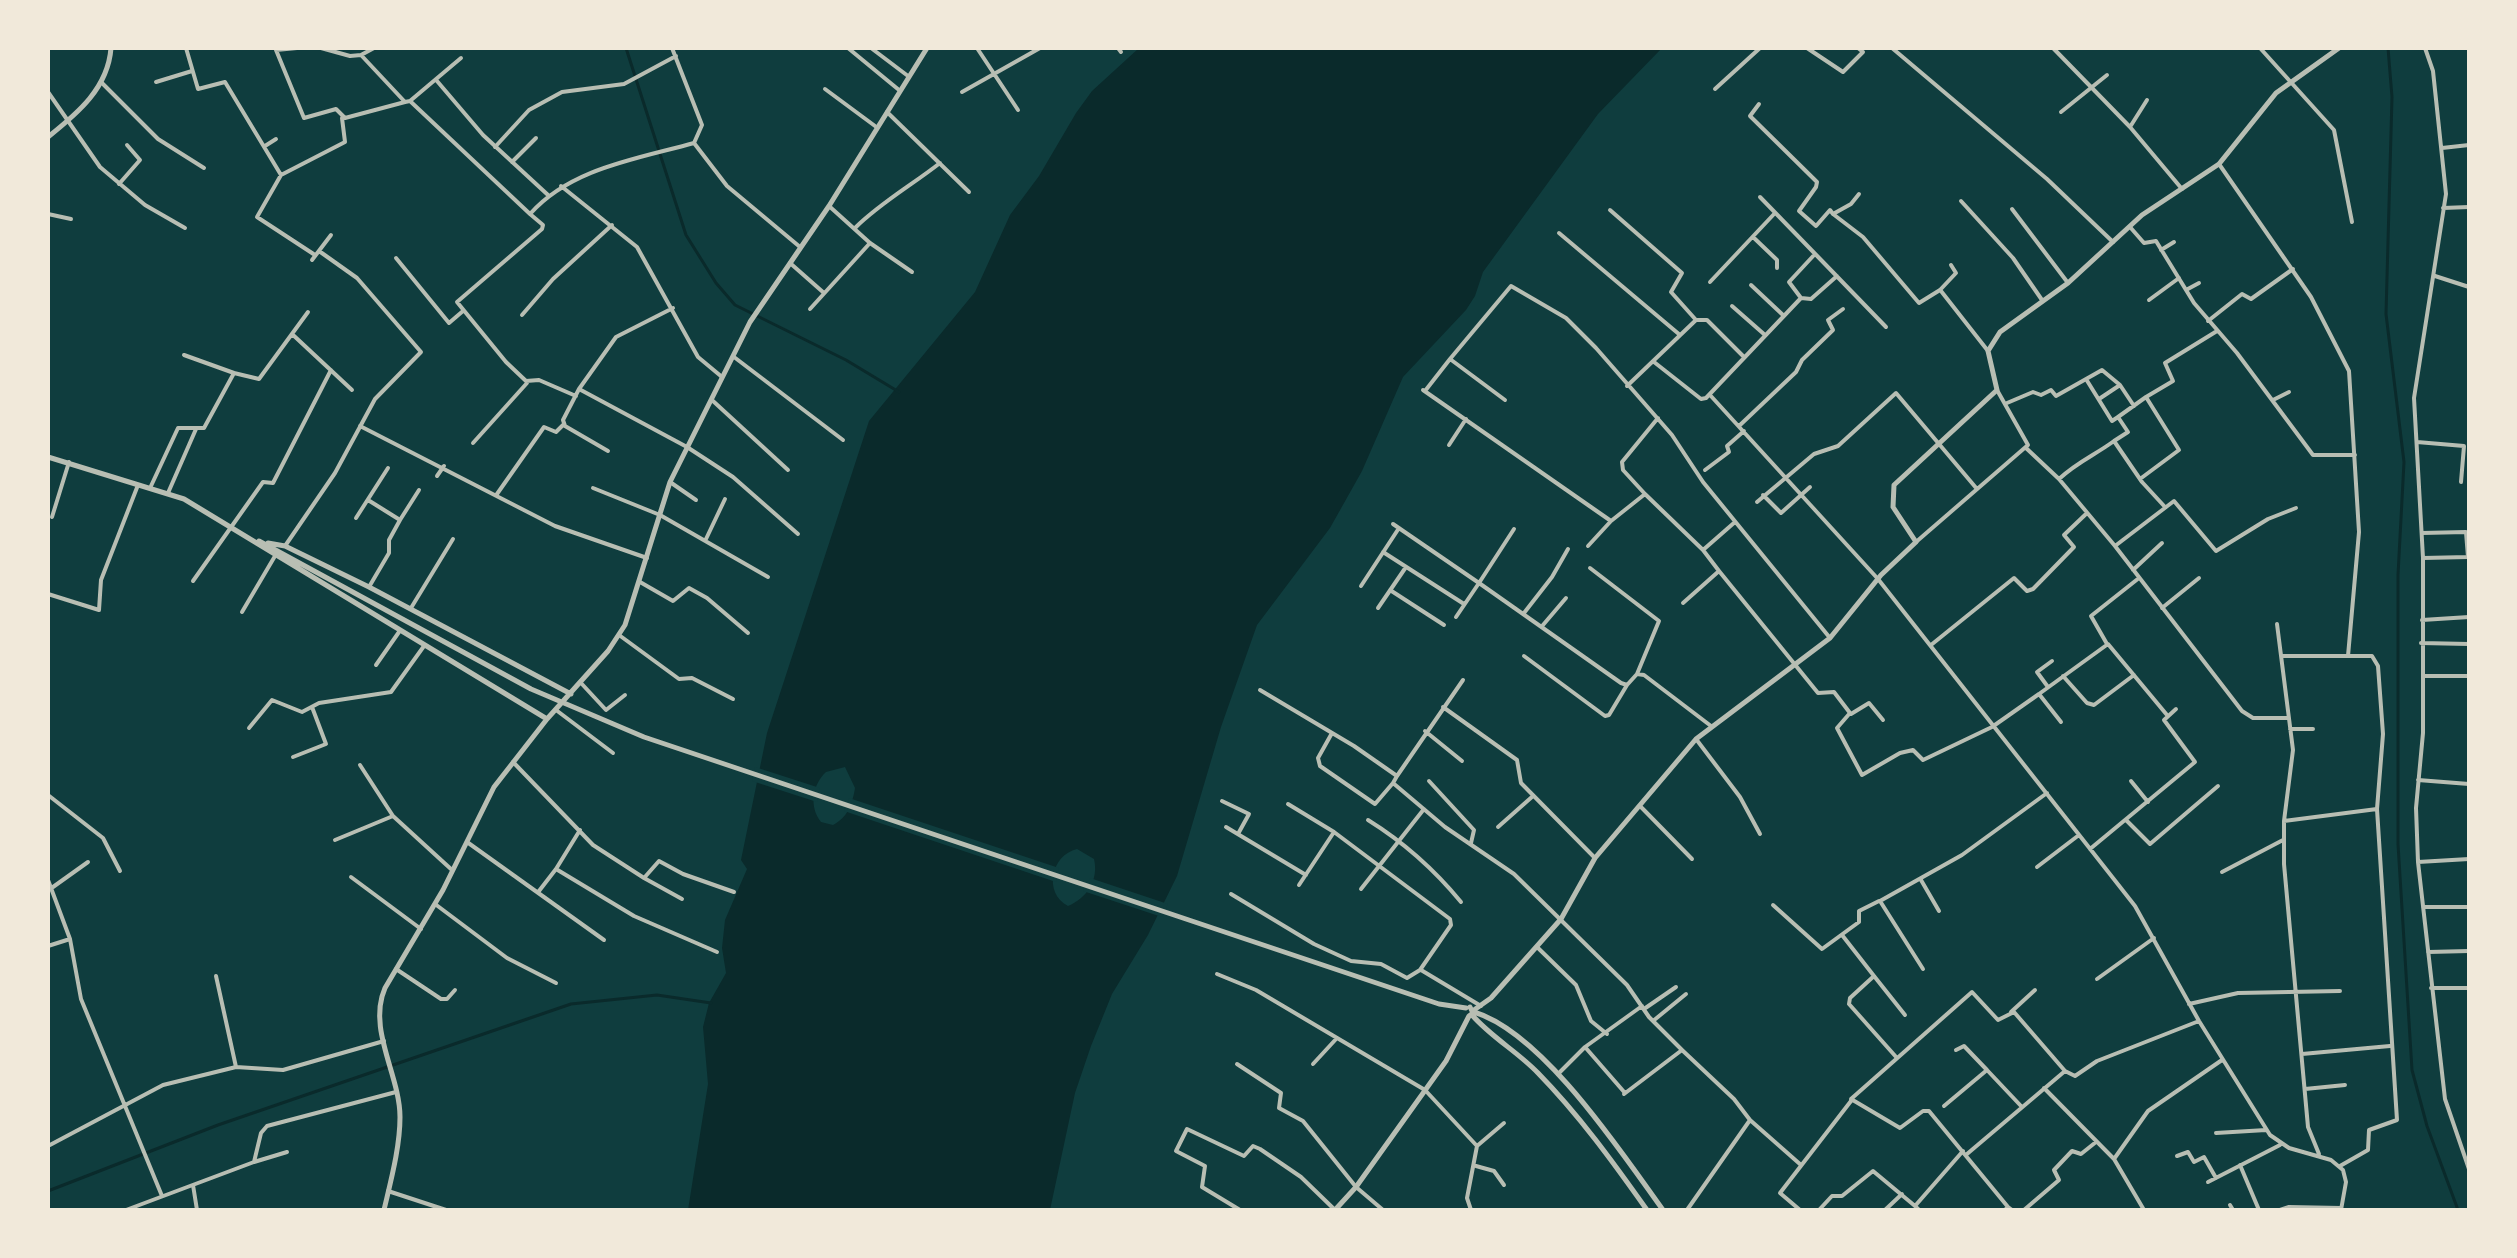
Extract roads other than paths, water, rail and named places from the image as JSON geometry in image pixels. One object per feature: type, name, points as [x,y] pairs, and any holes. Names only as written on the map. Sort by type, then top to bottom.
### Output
[{"type":"street","points":[[48,137],[70,119],[102,83],[111,48]]},
{"type":"street","points":[[186,48],[200,90],[226,83],[281,175],[280,183],[256,216],[357,278],[420,348],[419,354],[375,399],[335,473],[285,546]]},
{"type":"street","points":[[281,175],[346,141],[336,109],[310,118],[303,117],[276,49],[297,48]]},
{"type":"street","points":[[321,48],[350,56],[361,55],[374,48]]},
{"type":"street","points":[[672,48],[702,125],[694,143]]},
{"type":"street","points":[[848,48],[899,90]]},
{"type":"street","points":[[871,48],[908,76]]},
{"type":"street","points":[[384,1210],[400,1128],[398,1090],[384,1041],[380,1002],[435,904],[486,800],[547,719],[619,635],[630,616],[670,482],[750,322],[829,206],[875,126],[927,48]]},
{"type":"street","points":[[977,48],[1018,110]]},
{"type":"street","points":[[962,92],[1040,48]]},
{"type":"street","points":[[1715,89],[1760,48]]},
{"type":"street","points":[[1807,48],[1843,72],[1863,52],[1858,48]]},
{"type":"street","points":[[1892,48],[2047,179],[2114,243]]},
{"type":"street","points":[[2053,48],[2130,127],[2182,189]]},
{"type":"street","points":[[2260,48],[2335,133],[2352,222]]},
{"type":"street","points":[[1988,351],[2000,332],[2068,283],[2142,215],[2219,164],[2265,105],[2291,80],[2339,48]]},
{"type":"street","points":[[2425,48],[2433,71],[2442,148],[2443,208],[2417,367],[2423,558],[2423,733],[2418,780],[2418,862],[2445,1099],[2469,1169]]},
{"type":"street","points":[[361,55],[543,225],[458,298],[463,311],[506,362],[528,382]]},
{"type":"street","points":[[495,147],[529,110],[562,92],[620,85],[676,56]]},
{"type":"street","points":[[341,117],[407,101],[437,81],[461,58]]},
{"type":"street","points":[[156,82],[192,71]]},
{"type":"street","points":[[2061,112],[2107,75]]},
{"type":"street","points":[[437,81],[495,147],[548,195]]},
{"type":"street","points":[[102,83],[158,139],[204,168]]},
{"type":"street","points":[[825,89],[875,126]]},
{"type":"street","points":[[48,92],[70,119],[85,147],[118,185],[185,228]]},
{"type":"street","points":[[2130,127],[2147,100]]},
{"type":"street","points":[[1759,104],[1750,116],[1817,182],[1799,211],[1816,226],[1830,210],[1863,237],[1919,303],[1940,290],[1956,273],[1951,265]]},
{"type":"street","points":[[886,111],[969,192]]},
{"type":"street","points":[[512,162],[536,138]]},
{"type":"street","points":[[265,146],[276,139]]},
{"type":"street","points":[[530,214],[548,195],[589,172],[694,143]]},
{"type":"street","points":[[694,143],[727,186],[801,248]]},
{"type":"street","points":[[118,185],[140,160],[127,145]]},
{"type":"street","points":[[2442,148],[2469,145]]},
{"type":"street","points":[[855,228],[873,209],[902,193],[940,163]]},
{"type":"street","points":[[2219,164],[2293,269],[2329,328],[2349,371],[2359,532],[2348,656]]},
{"type":"street","points":[[561,186],[637,247],[698,357],[724,378]]},
{"type":"street","points":[[1833,214],[1851,204],[1859,194]]},
{"type":"street","points":[[1760,197],[1886,327]]},
{"type":"street","points":[[1961,201],[2013,258],[2043,303]]},
{"type":"street","points":[[829,206],[870,243],[912,272]]},
{"type":"street","points":[[2443,208],[2469,207]]},
{"type":"street","points":[[2012,209],[2068,283]]},
{"type":"street","points":[[1610,210],[1682,273],[1670,291],[1696,320]]},
{"type":"street","points":[[1710,282],[1775,213]]},
{"type":"street","points":[[48,214],[71,219]]},
{"type":"street","points":[[522,315],[553,279],[612,225]]},
{"type":"street","points":[[2130,227],[2144,243],[2154,240],[2208,321],[2273,400],[2313,456],[2355,455]]},
{"type":"street","points":[[1559,233],[1680,335]]},
{"type":"street","points":[[315,255],[331,235]]},
{"type":"street","points":[[1753,237],[1777,260],[1777,268]]},
{"type":"street","points":[[2161,250],[2174,242]]},
{"type":"street","points":[[810,309],[870,243]]},
{"type":"street","points":[[1815,254],[1789,282],[1801,298],[1811,299],[1837,276]]},
{"type":"street","points":[[396,258],[449,323],[463,311]]},
{"type":"street","points":[[790,263],[825,293]]},
{"type":"street","points":[[2208,321],[2243,294],[2251,299],[2293,269]]},
{"type":"street","points":[[2434,276],[2469,287]]},
{"type":"street","points":[[2149,300],[2179,278]]},
{"type":"street","points":[[2186,290],[2199,283]]},
{"type":"street","points":[[1751,285],[1784,316]]},
{"type":"street","points":[[1611,521],[1424,390],[1507,289],[1515,286],[1566,318],[1629,384],[1735,521],[1831,637]]},
{"type":"street","points":[[1240,1210],[1202,1187],[1205,1166],[1176,1151],[1187,1129],[1244,1156],[1253,1146],[1260,1149],[1301,1177],[1335,1210],[1356,1187],[1446,1061],[1472,1013],[1520,967],[1561,919],[1595,858],[1696,739],[1831,637],[1878,579],[1916,542],[2026,448],[2028,440],[1997,390],[1988,351],[1940,290]]},
{"type":"street","points":[[1654,362],[1701,399],[1710,395],[1743,356],[1801,298]]},
{"type":"street","points":[[1732,306],[1765,335]]},
{"type":"street","points":[[497,494],[543,428],[556,432],[563,425],[579,389],[616,337],[673,308]]},
{"type":"street","points":[[1739,426],[1796,372],[1802,360],[1833,330],[1828,320],[1843,309]]},
{"type":"street","points":[[184,355],[258,380],[308,312]]},
{"type":"street","points":[[1629,384],[1696,320],[1707,320],[1743,356]]},
{"type":"street","points":[[2086,379],[2112,421],[2173,381],[2165,363],[2217,331]]},
{"type":"street","points":[[292,334],[352,390]]},
{"type":"street","points":[[734,357],[843,440]]},
{"type":"street","points":[[1450,359],[1505,400]]},
{"type":"street","points":[[193,581],[263,482],[273,483],[331,370]]},
{"type":"street","points":[[2007,403],[2033,392],[2041,395],[2051,390],[2056,396],[2102,370],[2120,385],[2134,406]]},
{"type":"street","points":[[151,486],[178,428],[205,427],[234,373]]},
{"type":"street","points":[[473,443],[528,382],[538,379],[576,396]]},
{"type":"street","points":[[2099,399],[2120,385]]},
{"type":"street","points":[[579,389],[687,447],[733,477],[798,534]]},
{"type":"street","points":[[1916,542],[1893,507],[1892,492],[1898,479],[1997,390]]},
{"type":"street","points":[[2273,400],[2289,392]]},
{"type":"street","points":[[1757,502],[1814,454],[1838,446],[1893,394],[1899,394],[1977,489]]},
{"type":"street","points":[[1710,395],[1878,579],[2135,906],[2189,1004],[2266,1130],[2280,1145],[2319,1154],[2340,1166],[2346,1182],[2341,1209],[2289,1207],[2280,1210]]},
{"type":"street","points":[[2140,479],[2179,450],[2146,397]]},
{"type":"street","points":[[713,401],[788,470]]},
{"type":"street","points":[[2059,479],[2082,458],[2093,456],[2128,432],[2118,417]]},
{"type":"street","points":[[1658,418],[1622,462],[1623,470],[1703,550],[1818,693],[1828,689],[1834,692],[1851,714]]},
{"type":"street","points":[[1449,445],[1466,419]]},
{"type":"street","points":[[563,425],[608,451]]},
{"type":"street","points":[[360,426],[444,466],[572,534],[647,558]]},
{"type":"street","points":[[168,493],[196,428]]},
{"type":"street","points":[[1705,470],[1729,452],[1727,446],[1744,431]]},
{"type":"street","points":[[2114,441],[2140,479],[2165,507]]},
{"type":"street","points":[[2417,442],[2464,446],[2461,482]]},
{"type":"street","points":[[2026,448],[2059,479],[2115,546],[2246,716],[2289,718]]},
{"type":"street","points":[[48,457],[168,493],[531,689],[644,737],[1439,1004],[1466,1008],[1536,1070],[1564,1100],[1598,1140],[1647,1210]]},
{"type":"street","points":[[52,517],[69,462]]},
{"type":"street","points":[[437,476],[444,466]]},
{"type":"street","points":[[356,518],[388,468]]},
{"type":"street","points":[[670,482],[696,500]]},
{"type":"street","points":[[48,594],[100,610],[101,580],[139,483]]},
{"type":"street","points":[[1763,495],[1779,513],[1810,487]]},
{"type":"street","points":[[593,488],[660,515],[768,577]]},
{"type":"street","points":[[369,587],[389,553],[389,540],[419,490]]},
{"type":"street","points":[[1588,546],[1611,521],[1645,494]]},
{"type":"street","points":[[706,539],[725,499]]},
{"type":"street","points":[[368,500],[400,520]]},
{"type":"street","points":[[2115,546],[2165,507],[2177,502],[2216,551],[2268,519],[2296,508]]},
{"type":"street","points":[[1931,645],[2014,578],[2031,591],[2074,546],[2064,536],[2087,513]]},
{"type":"street","points":[[1703,550],[1735,521]]},
{"type":"street","points":[[1393,524],[1627,685]]},
{"type":"street","points":[[1361,586],[1399,528]]},
{"type":"street","points":[[1456,617],[1514,529]]},
{"type":"street","points":[[2422,533],[2466,532],[2469,557],[2423,558]]},
{"type":"street","points":[[411,608],[453,539]]},
{"type":"street","points":[[259,541],[285,546],[369,587],[571,694]]},
{"type":"street","points":[[259,541],[275,556],[547,719]]},
{"type":"street","points":[[2133,570],[2162,543]]},
{"type":"street","points":[[1524,613],[1552,577],[1568,549]]},
{"type":"street","points":[[1383,552],[1464,604]]},
{"type":"street","points":[[242,612],[275,556]]},
{"type":"street","points":[[1378,608],[1406,567]]},
{"type":"street","points":[[1524,656],[1605,716],[1609,715],[1637,674],[1659,621],[1590,568]]},
{"type":"street","points":[[1683,603],[1719,571]]},
{"type":"street","points":[[2139,578],[2091,616],[2108,644],[2167,715]]},
{"type":"street","points":[[2162,608],[2199,578]]},
{"type":"street","points":[[640,582],[673,601],[688,588],[707,598],[748,633]]},
{"type":"street","points":[[1390,590],[1444,625]]},
{"type":"street","points":[[1543,625],[1566,598]]},
{"type":"street","points":[[2422,620],[2469,617]]},
{"type":"street","points":[[2277,624],[2289,718],[2292,774],[2283,840],[2308,1127],[2319,1154]]},
{"type":"street","points":[[376,665],[399,632]]},
{"type":"street","points":[[619,635],[679,679],[692,678],[733,699]]},
{"type":"street","points":[[2421,643],[2469,644]]},
{"type":"street","points":[[1883,720],[1869,703],[1837,726],[1862,775],[1900,753],[1913,750],[1923,760],[1992,727],[2108,644]]},
{"type":"street","points":[[249,728],[272,700],[296,711],[308,711],[312,707],[394,691],[424,646]]},
{"type":"street","points":[[2281,656],[2372,656],[2377,662],[2383,734],[2377,809],[2397,1120],[2369,1130],[2368,1150],[2340,1166]]},
{"type":"street","points":[[2048,687],[2037,672],[2052,661]]},
{"type":"street","points":[[1637,674],[1644,675],[1711,726]]},
{"type":"street","points":[[2063,676],[2087,703],[2094,705],[2134,675]]},
{"type":"street","points":[[2423,676],[2469,676]]},
{"type":"street","points":[[1332,733],[1318,758],[1323,768],[1375,804],[1393,783],[1425,731],[1463,680]]},
{"type":"street","points":[[581,683],[606,710],[625,695]]},
{"type":"street","points":[[1260,690],[1397,776]]},
{"type":"street","points":[[2039,694],[2061,722]]},
{"type":"street","points":[[293,757],[326,744],[312,707]]},
{"type":"street","points":[[1443,707],[1517,760],[1519,780],[1595,858]]},
{"type":"street","points":[[2090,849],[2195,761],[2165,722],[2167,715],[2176,709]]},
{"type":"street","points":[[556,710],[613,753]]},
{"type":"street","points":[[2290,729],[2313,729]]},
{"type":"street","points":[[1425,731],[1462,761]]},
{"type":"street","points":[[1696,739],[1740,797],[1760,834]]},
{"type":"street","points":[[513,762],[593,845],[682,899]]},
{"type":"street","points":[[360,765],[393,816],[452,871]]},
{"type":"street","points":[[2418,780],[2469,784]]},
{"type":"street","points":[[1429,781],[1474,830],[1471,843]]},
{"type":"street","points":[[2131,781],[2148,802]]},
{"type":"street","points":[[1393,783],[1445,827],[1514,874],[1627,985],[1653,1021],[1734,1099],[1750,1120],[1801,1165]]},
{"type":"street","points":[[2126,820],[2150,844],[2218,786]]},
{"type":"street","points":[[1773,905],[1819,949],[1859,922],[1859,911],[1921,880],[2047,793]]},
{"type":"street","points":[[48,795],[103,838],[120,871]]},
{"type":"street","points":[[1498,827],[1533,796]]},
{"type":"street","points":[[1222,801],[1249,814],[1238,834]]},
{"type":"street","points":[[1231,894],[1314,944],[1351,961],[1381,964],[1407,978],[1420,970],[1452,921],[1334,832],[1288,804]]},
{"type":"street","points":[[1641,807],[1692,859]]},
{"type":"street","points":[[1361,889],[1424,809]]},
{"type":"street","points":[[2284,821],[2377,809]]},
{"type":"street","points":[[335,840],[393,816]]},
{"type":"street","points":[[1368,820],[1401,840],[1433,868],[1461,902]]},
{"type":"street","points":[[1226,827],[1306,875]]},
{"type":"street","points":[[539,891],[580,830]]},
{"type":"street","points":[[1299,885],[1334,832]]},
{"type":"street","points":[[2037,867],[2079,835]]},
{"type":"street","points":[[465,840],[604,940]]},
{"type":"street","points":[[2222,872],[2283,840]]},
{"type":"street","points":[[2418,862],[2469,859]]},
{"type":"street","points":[[644,878],[659,861],[683,874],[734,892]]},
{"type":"street","points":[[53,887],[88,862]]},
{"type":"street","points":[[556,869],[634,916],[717,952]]},
{"type":"street","points":[[351,877],[421,929]]},
{"type":"street","points":[[48,880],[70,939],[81,999],[162,1196]]},
{"type":"street","points":[[1921,880],[1939,911]]},
{"type":"street","points":[[1880,901],[1923,969]]},
{"type":"street","points":[[435,904],[507,958],[556,983]]},
{"type":"street","points":[[2423,907],[2469,907]]},
{"type":"street","points":[[1842,935],[1905,1015]]},
{"type":"street","points":[[2097,979],[2154,938]]},
{"type":"street","points":[[48,946],[70,939]]},
{"type":"street","points":[[1537,947],[1576,985],[1591,1021],[1607,1034]]},
{"type":"street","points":[[2428,952],[2469,951]]},
{"type":"street","points":[[396,969],[441,999],[455,990]]},
{"type":"street","points":[[1420,970],[1481,1006]]},
{"type":"street","points":[[1217,974],[1256,990],[1425,1090],[1477,1146],[1476,1166],[1466,1201],[1471,1210]]},
{"type":"street","points":[[216,976],[236,1067]]},
{"type":"street","points":[[1874,976],[1850,998],[1849,1004],[1897,1058]]},
{"type":"street","points":[[1556,1076],[1585,1047],[1676,987]]},
{"type":"street","points":[[2431,988],[2469,988]]},
{"type":"street","points":[[1800,1210],[1780,1193],[1851,1101],[1972,992],[1998,1020],[2035,990]]},
{"type":"street","points":[[2189,1004],[2238,993],[2340,991]]},
{"type":"street","points":[[1653,1021],[1686,994]]},
{"type":"street","points":[[2011,1012],[2065,1071],[2075,1076],[2097,1061],[2199,1021]]},
{"type":"street","points":[[1472,1013],[1505,1027],[1556,1076],[1601,1125],[1663,1210]]},
{"type":"street","points":[[1313,1064],[1337,1038]]},
{"type":"street","points":[[48,1146],[163,1085],[198,1074],[236,1067],[283,1070],[384,1041]]},
{"type":"street","points":[[1956,1050],[1964,1046],[2021,1106]]},
{"type":"street","points":[[2302,1054],[2390,1046]]},
{"type":"street","points":[[1585,1047],[1625,1094],[1682,1050]]},
{"type":"street","points":[[2114,1159],[2148,1111],[2222,1060]]},
{"type":"street","points":[[1237,1064],[1281,1093],[1278,1107],[1303,1121],[1356,1187],[1383,1210]]},
{"type":"street","points":[[1944,1106],[1987,1070]]},
{"type":"street","points":[[1819,1210],[1833,1195],[1842,1196],[1873,1171],[1917,1208],[1965,1153],[2065,1071]]},
{"type":"street","points":[[2305,1089],[2345,1085]]},
{"type":"street","points":[[2044,1088],[2114,1159],[2144,1210]]},
{"type":"street","points":[[254,1162],[261,1133],[267,1126],[398,1090]]},
{"type":"street","points":[[1851,1101],[1900,1128],[1927,1110],[2008,1209]]},
{"type":"street","points":[[1687,1210],[1750,1120]]},
{"type":"street","points":[[1477,1146],[1504,1123]]},
{"type":"street","points":[[2216,1133],[2266,1130]]},
{"type":"street","points":[[2024,1210],[2059,1180],[2054,1170],[2072,1151],[2080,1154],[2097,1142]]},
{"type":"street","points":[[2208,1182],[2280,1145]]},
{"type":"street","points":[[126,1210],[287,1152]]},
{"type":"street","points":[[2177,1156],[2188,1152],[2194,1162],[2204,1157],[2216,1178]]},
{"type":"street","points":[[2240,1165],[2259,1210]]},
{"type":"street","points":[[1476,1166],[1494,1171],[1504,1185]]},
{"type":"street","points":[[193,1185],[197,1210]]},
{"type":"street","points":[[388,1191],[446,1210]]},
{"type":"street","points":[[1885,1210],[1902,1194]]},
{"type":"water","points":[[1139,48],[1662,48],[1598,114],[1483,272],[1475,296],[1466,310],[1403,377],[1362,471],[1330,528],[1257,625],[1221,727],[1177,876],[1148,935],[1112,994],[1091,1046],[1075,1093],[1050,1210],[688,1210],[708,1084],[703,1027],[709,1003],[726,973],[722,948],[725,920],[747,869],[741,860],[767,733],[869,421],[975,292],[1010,215],[1039,176],[1092,91]],"holes":[[[845,767],[855,788],[851,805],[833,825],[821,822],[814,803],[818,783],[826,772]],[[1077,849],[1094,859],[1095,874],[1086,893],[1068,906],[1055,892],[1053,875],[1061,859]]]},
{"type":"waterway","points":[[626,48],[686,235],[716,283],[735,305],[846,360],[899,392]]},
{"type":"waterway","points":[[2388,48],[2392,97],[2386,314],[2404,462],[2398,575],[2398,844],[2412,1070],[2427,1126],[2458,1210]]},
{"type":"waterway","points":[[48,1191],[218,1125],[571,1004],[657,995],[711,1003]]}]
